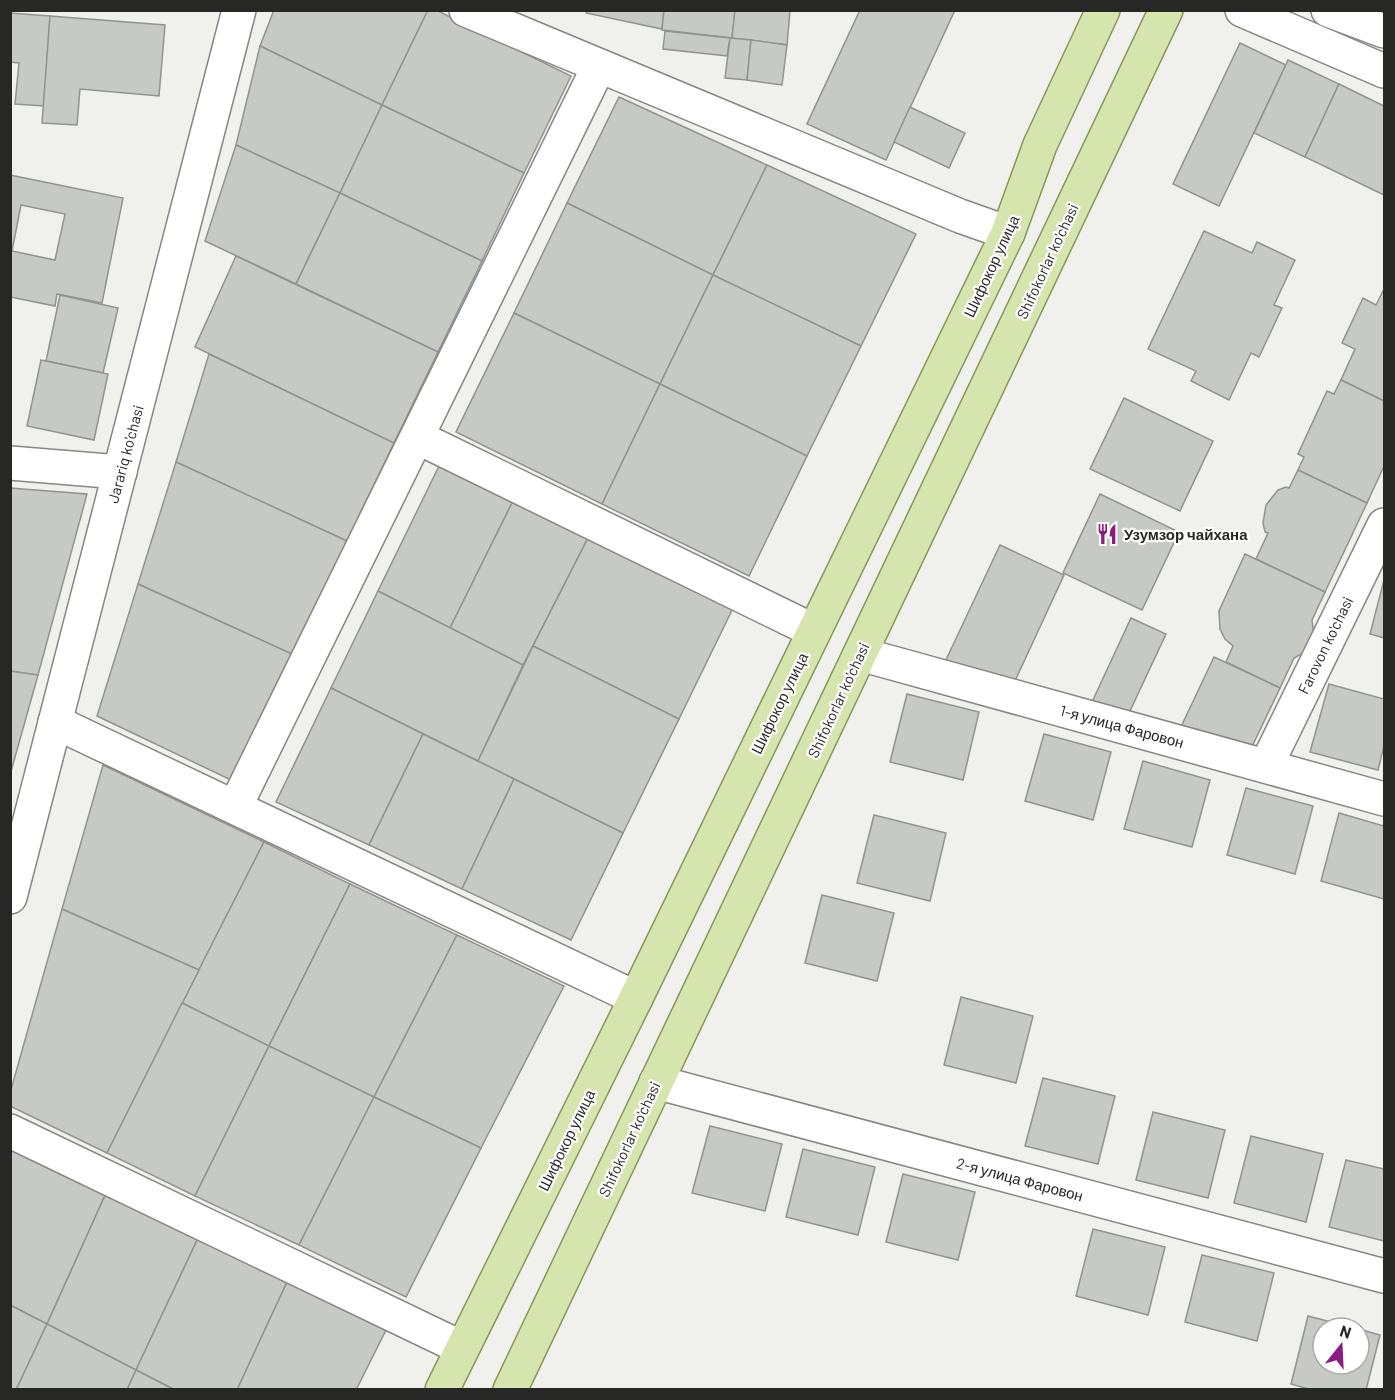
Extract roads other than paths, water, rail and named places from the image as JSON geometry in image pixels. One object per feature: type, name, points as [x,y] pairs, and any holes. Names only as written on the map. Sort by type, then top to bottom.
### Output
[{"type":"main road","name":"Шифокор улица","points":[[454,1385],[462,1348],[636,998],[1008,233],[1040,145],[1103,10]]},
{"type":"main road","name":"Shifokorlar ko'chasi","points":[[510,1389],[1166,10]]},
{"type":"street","name":"Jarariq ko'chasi","points":[[10,897],[21,814],[55,722],[239,10]]},
{"type":"street","points":[[466,10],[960,216],[1008,233]]},
{"type":"street","points":[[1328,10],[1384,31]]},
{"type":"street","points":[[1247,11],[1384,71]]},
{"type":"street","points":[[235,807],[599,66]]},
{"type":"street","points":[[417,437],[814,631]]},
{"type":"street","points":[[10,463],[120,472]]},
{"type":"street","name":"Farovon ko'chasi","points":[[1266,766],[1384,525]]},
{"type":"street","name":"1-я улица Фаровон","points":[[860,654],[1384,799]]},
{"type":"street","points":[[55,722],[636,998]]},
{"type":"street","name":"2-я улица Фаровон","points":[[656,1082],[1384,1276]]},
{"type":"street","points":[[10,1131],[462,1348]]},
{"type":"place","name":"Узумзор чайхана","points":[[1107,534]]}]
